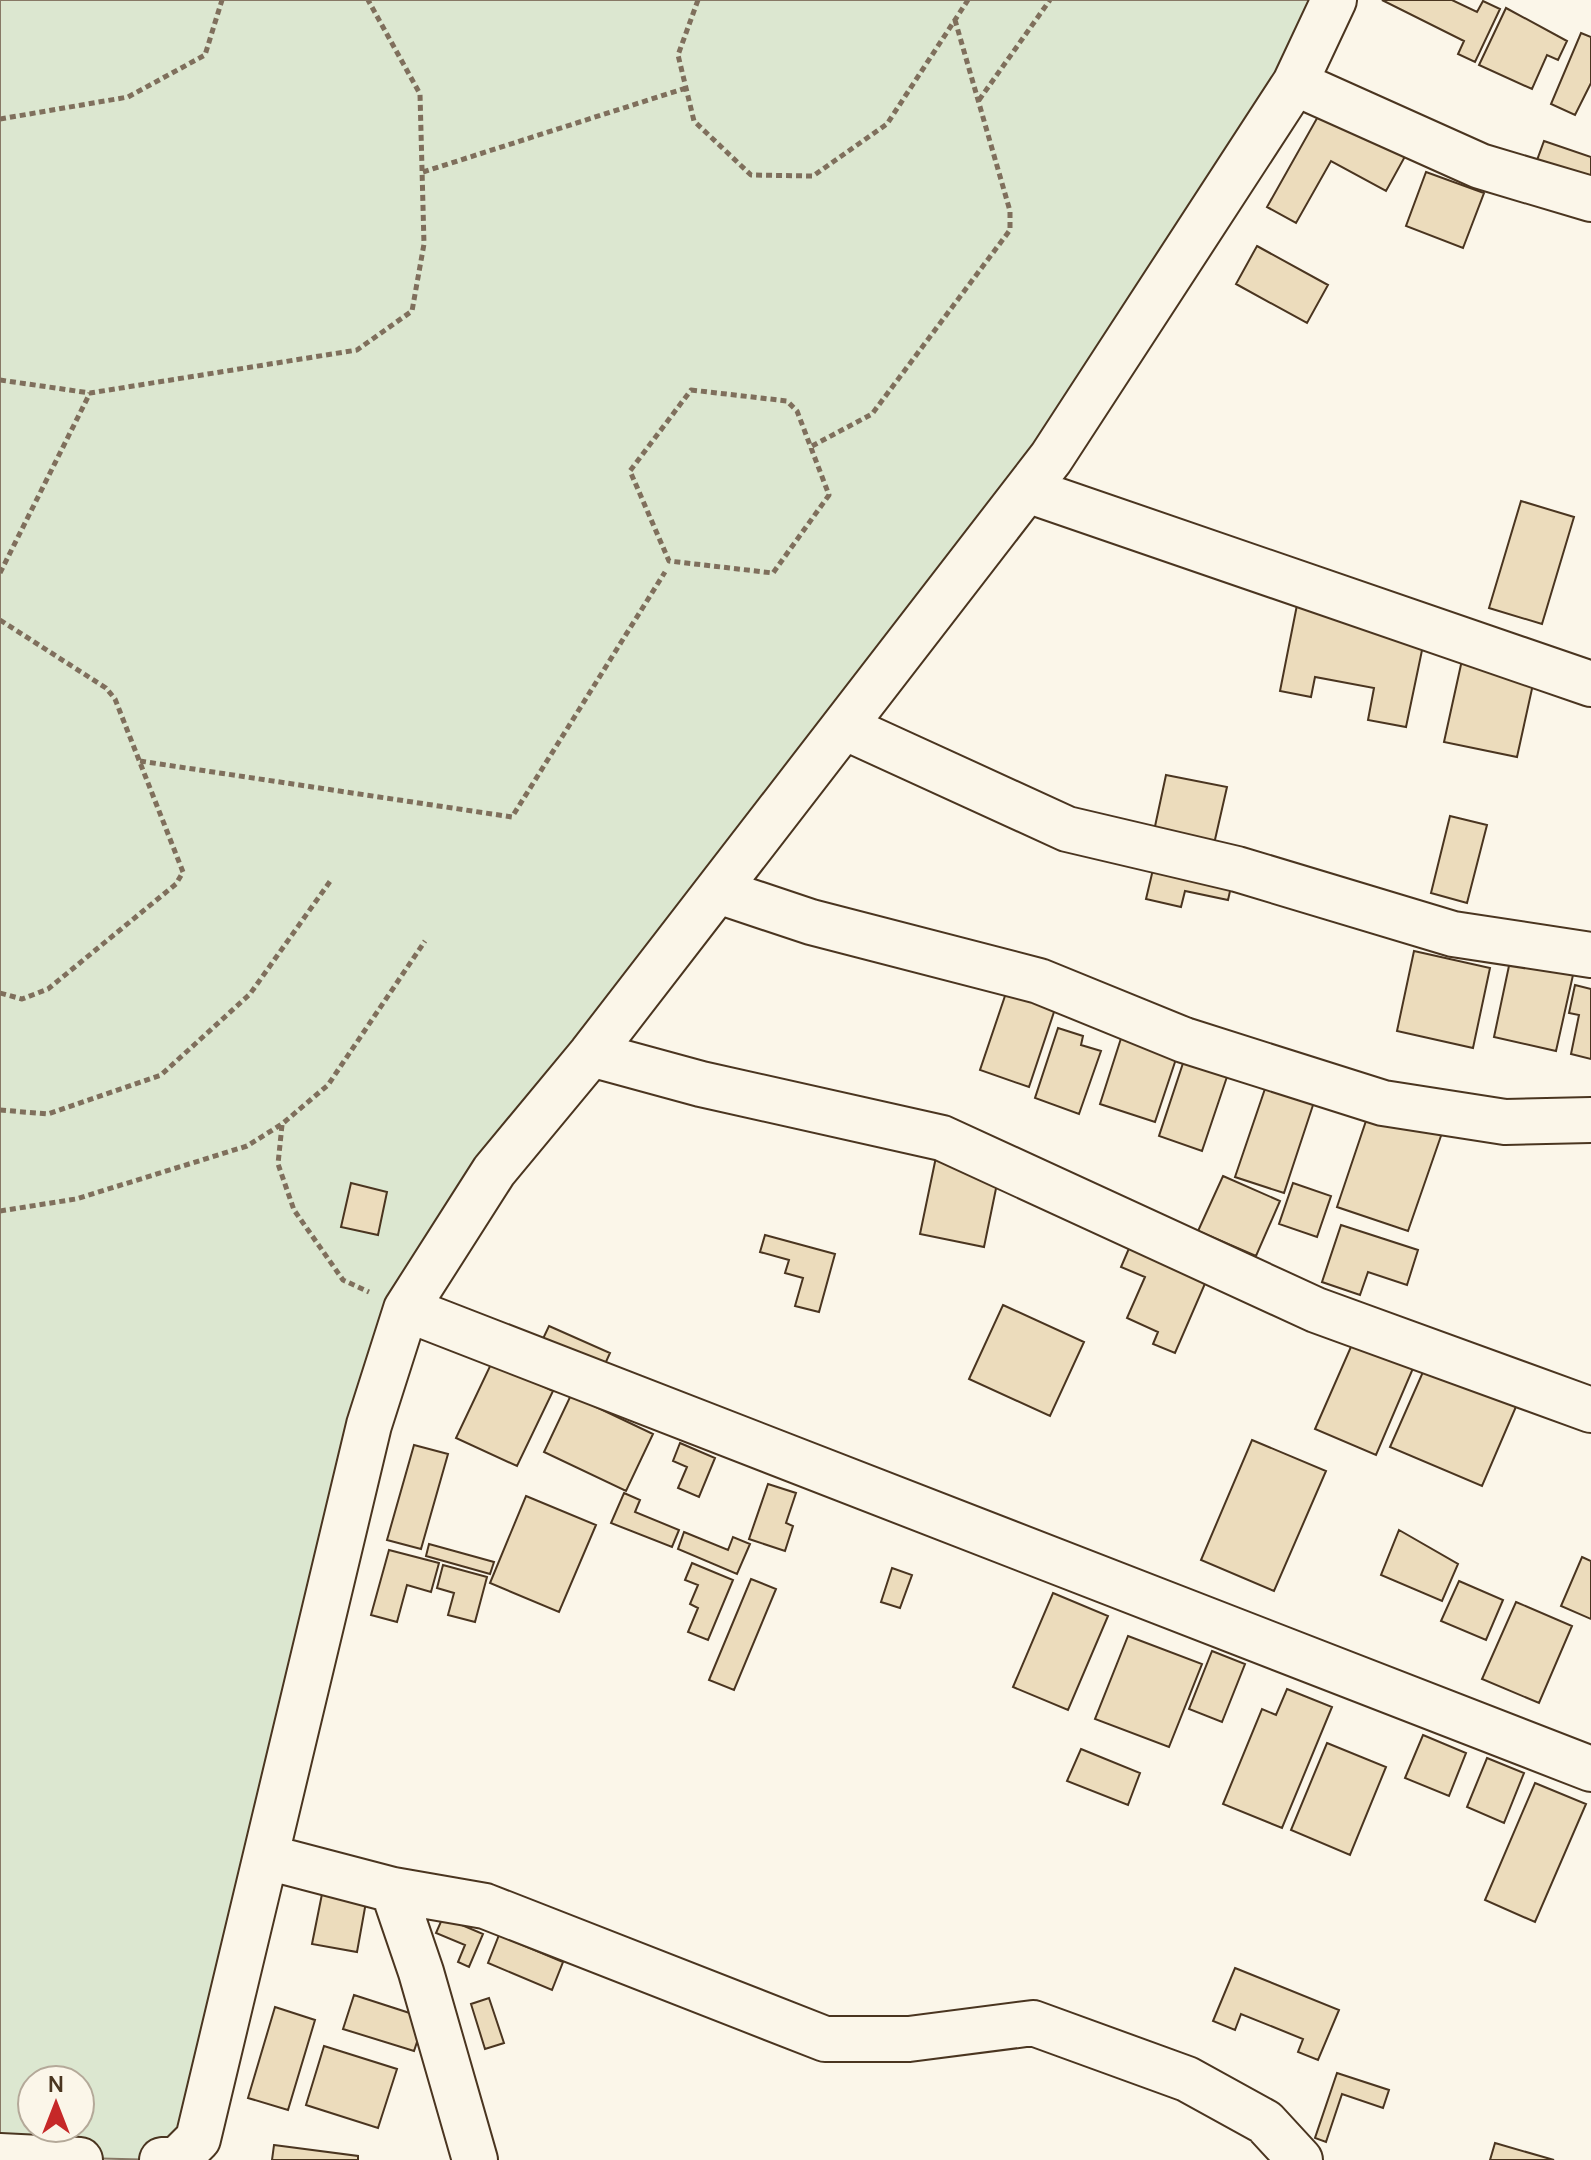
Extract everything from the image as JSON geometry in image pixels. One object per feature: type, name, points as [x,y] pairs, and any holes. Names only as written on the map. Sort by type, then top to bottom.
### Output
[{"type":"street","points":[[162,2160],[179,2158],[198,2139],[369,1425],[406,1309],[494,1171],[591,1054],[1051,458],[1295,83],[1334,0]]},
{"type":"street","points":[[1295,83],[1480,166],[1591,199]]},
{"type":"street","points":[[1027,490],[1591,684]]},
{"type":"street","points":[[844,727],[1067,829],[1237,869],[1453,934],[1591,955]]},
{"type":"street","points":[[718,891],[811,922],[1039,981],[1184,1040],[1383,1103],[1505,1122],[1591,1120]]},
{"type":"street","points":[[591,1054],[701,1084],[942,1138],[1316,1310],[1591,1410]]},
{"type":"street","points":[[406,1309],[1591,1769]]},
{"type":"street","points":[[267,1857],[393,1890],[485,1906],[825,2039],[909,2039],[1033,2023],[1187,2079],[1265,2122],[1300,2160]]},
{"type":"street","points":[[393,1890],[421,1972],[475,2160]]},
{"type":"street","points":[[0,2156],[80,2160]]},
{"type":"path","points":[[0,119],[128,97],[205,55],[222,0]]},
{"type":"path","points":[[0,380],[90,393],[357,350],[412,311],[424,244],[420,94],[368,0]]},
{"type":"path","points":[[698,0],[678,55],[694,121],[751,175],[813,176],[887,124],[968,0]]},
{"type":"path","points":[[978,101],[1050,0]]},
{"type":"path","points":[[812,446],[872,414],[1010,230],[1010,211],[955,20]]},
{"type":"path","points":[[423,172],[686,88]]},
{"type":"path","points":[[691,390],[787,401],[797,411],[812,446],[829,495],[773,573],[766,575],[669,561],[631,479],[634,462],[691,390]]},
{"type":"path","points":[[0,573],[90,393]]},
{"type":"path","points":[[140,761],[512,817],[665,572]]},
{"type":"path","points":[[0,620],[106,688],[115,699],[183,872],[176,884],[48,989],[22,999],[0,993]]},
{"type":"path","points":[[0,1110],[48,1114],[161,1075],[250,994],[331,880]]},
{"type":"path","points":[[0,1211],[76,1199],[247,1146],[282,1124],[328,1085],[425,941]]},
{"type":"path","points":[[282,1124],[278,1164],[294,1210],[343,1280],[406,1309]]},
{"type":"green space","points":[[0,0],[1334,0],[1199,227],[406,1309],[219,2063],[162,2160],[0,2156]]},
{"type":"building","points":[[1382,0],[1452,0],[1477,12],[1483,1],[1500,9],[1475,62],[1458,54],[1464,41]]},
{"type":"building","points":[[1506,8],[1567,41],[1558,60],[1547,55],[1532,89],[1479,65]]},
{"type":"building","points":[[1581,33],[1591,37],[1591,83],[1575,115],[1551,104]]},
{"type":"building","points":[[1325,104],[1408,151],[1386,191],[1331,161],[1296,223],[1267,207]]},
{"type":"building","points":[[1544,141],[1591,157],[1591,182],[1536,163]]},
{"type":"building","points":[[1426,172],[1484,193],[1463,248],[1406,226]]},
{"type":"building","points":[[1257,246],[1328,285],[1307,323],[1236,284]]},
{"type":"building","points":[[1521,501],[1574,517],[1542,624],[1489,608]]},
{"type":"building","points":[[1297,605],[1426,631],[1406,727],[1368,720],[1374,688],[1315,677],[1311,697],[1280,691]]},
{"type":"building","points":[[1462,660],[1535,675],[1517,757],[1444,742]]},
{"type":"building","points":[[1166,775],[1227,787],[1214,844],[1154,831]]},
{"type":"building","points":[[1450,816],[1487,825],[1467,903],[1431,893]]},
{"type":"building","points":[[1155,861],[1233,878],[1228,900],[1185,891],[1181,907],[1146,899]]},
{"type":"building","points":[[1414,951],[1490,968],[1473,1048],[1397,1031]]},
{"type":"building","points":[[1510,961],[1573,975],[1556,1051],[1494,1037]]},
{"type":"building","points":[[1575,985],[1591,989],[1591,1059],[1571,1054],[1579,1015],[1569,1013]]},
{"type":"building","points":[[1007,990],[1056,1006],[1029,1087],[980,1070]]},
{"type":"building","points":[[1058,1028],[1083,1036],[1081,1045],[1101,1051],[1079,1114],[1035,1098]]},
{"type":"building","points":[[1124,1029],[1180,1047],[1155,1122],[1100,1104]]},
{"type":"building","points":[[1189,1045],[1233,1059],[1202,1151],[1159,1136]]},
{"type":"building","points":[[1269,1077],[1317,1093],[1284,1193],[1235,1177]]},
{"type":"building","points":[[1370,1109],[1442,1133],[1408,1231],[1337,1207]]},
{"type":"building","points":[[936,1157],[1000,1169],[984,1247],[920,1234]]},
{"type":"building","points":[[1223,1176],[1280,1201],[1256,1256],[1198,1231]]},
{"type":"building","points":[[351,1183],[387,1192],[378,1235],[341,1227]]},
{"type":"building","points":[[1293,1183],[1331,1196],[1317,1237],[1279,1224]]},
{"type":"building","points":[[1341,1225],[1418,1250],[1407,1285],[1368,1272],[1360,1295],[1322,1282]]},
{"type":"building","points":[[765,1235],[835,1254],[819,1312],[795,1306],[803,1278],[785,1273],[789,1260],[760,1252]]},
{"type":"building","points":[[1133,1239],[1210,1272],[1175,1353],[1153,1344],[1158,1332],[1127,1318],[1145,1277],[1121,1267]]},
{"type":"building","points":[[1003,1305],[1084,1342],[1050,1416],[969,1379]]},
{"type":"building","points":[[549,1326],[610,1353],[601,1373],[540,1345]]},
{"type":"building","points":[[1357,1333],[1417,1359],[1376,1455],[1315,1429]]},
{"type":"building","points":[[1430,1356],[1521,1395],[1482,1486],[1390,1447]]},
{"type":"building","points":[[492,1362],[553,1391],[517,1466],[456,1438]]},
{"type":"building","points":[[571,1395],[653,1434],[626,1491],[544,1452]]},
{"type":"building","points":[[1252,1440],[1326,1471],[1274,1591],[1201,1560]]},
{"type":"building","points":[[680,1443],[715,1458],[699,1497],[678,1488],[687,1467],[673,1461]]},
{"type":"building","points":[[414,1445],[448,1454],[421,1549],[387,1540]]},
{"type":"building","points":[[768,1484],[796,1493],[786,1523],[793,1526],[785,1551],[749,1539]]},
{"type":"building","points":[[624,1493],[640,1500],[635,1512],[679,1530],[672,1547],[611,1523]]},
{"type":"building","points":[[526,1496],[596,1525],[559,1612],[490,1583]]},
{"type":"building","points":[[1399,1530],[1458,1564],[1442,1601],[1381,1575]]},
{"type":"building","points":[[684,1532],[728,1550],[733,1537],[750,1544],[737,1574],[678,1549]]},
{"type":"building","points":[[429,1544],[494,1562],[490,1574],[426,1556]]},
{"type":"building","points":[[389,1550],[439,1563],[431,1592],[407,1585],[397,1622],[371,1615]]},
{"type":"building","points":[[1582,1557],[1591,1561],[1591,1619],[1561,1606]]},
{"type":"building","points":[[692,1563],[733,1580],[708,1640],[688,1632],[698,1608],[690,1604],[698,1585],[685,1580]]},
{"type":"building","points":[[443,1565],[487,1577],[475,1622],[448,1615],[454,1593],[437,1588]]},
{"type":"building","points":[[892,1568],[912,1575],[900,1608],[881,1602]]},
{"type":"building","points":[[751,1579],[776,1589],[734,1690],[709,1680]]},
{"type":"building","points":[[1459,1581],[1503,1600],[1486,1640],[1441,1621]]},
{"type":"building","points":[[1053,1593],[1108,1616],[1068,1710],[1013,1687]]},
{"type":"building","points":[[1516,1602],[1572,1626],[1539,1703],[1482,1679]]},
{"type":"building","points":[[1128,1636],[1202,1664],[1169,1747],[1095,1719]]},
{"type":"building","points":[[1212,1651],[1245,1664],[1222,1722],[1189,1709]]},
{"type":"building","points":[[1287,1689],[1332,1707],[1282,1828],[1223,1804],[1262,1709],[1276,1715]]},
{"type":"building","points":[[1423,1735],[1466,1753],[1449,1796],[1405,1778]]},
{"type":"building","points":[[1327,1743],[1386,1767],[1350,1855],[1291,1830]]},
{"type":"building","points":[[1081,1749],[1140,1773],[1128,1805],[1067,1781]]},
{"type":"building","points":[[1487,1758],[1524,1773],[1504,1823],[1467,1807]]},
{"type":"building","points":[[1535,1783],[1586,1804],[1535,1922],[1485,1900]]},
{"type":"building","points":[[322,1894],[366,1902],[357,1952],[312,1944]]},
{"type":"building","points":[[443,1917],[483,1934],[469,1967],[458,1962],[465,1945],[436,1933]]},
{"type":"building","points":[[499,1935],[563,1962],[552,1990],[488,1963]]},
{"type":"building","points":[[1235,1968],[1339,2010],[1318,2060],[1298,2052],[1303,2039],[1241,2014],[1235,2030],[1213,2021]]},
{"type":"building","points":[[354,1995],[425,2018],[414,2051],[343,2029]]},
{"type":"building","points":[[489,1998],[504,2043],[485,2049],[471,2004]]},
{"type":"building","points":[[275,2007],[315,2020],[288,2110],[248,2098]]},
{"type":"building","points":[[324,2046],[397,2069],[378,2128],[306,2105]]},
{"type":"building","points":[[1337,2073],[1389,2090],[1383,2108],[1342,2094],[1326,2142],[1315,2138]]},
{"type":"building","points":[[1495,2143],[1554,2160],[1490,2160]]},
{"type":"building","points":[[274,2145],[358,2156],[358,2160],[272,2160]]}]
